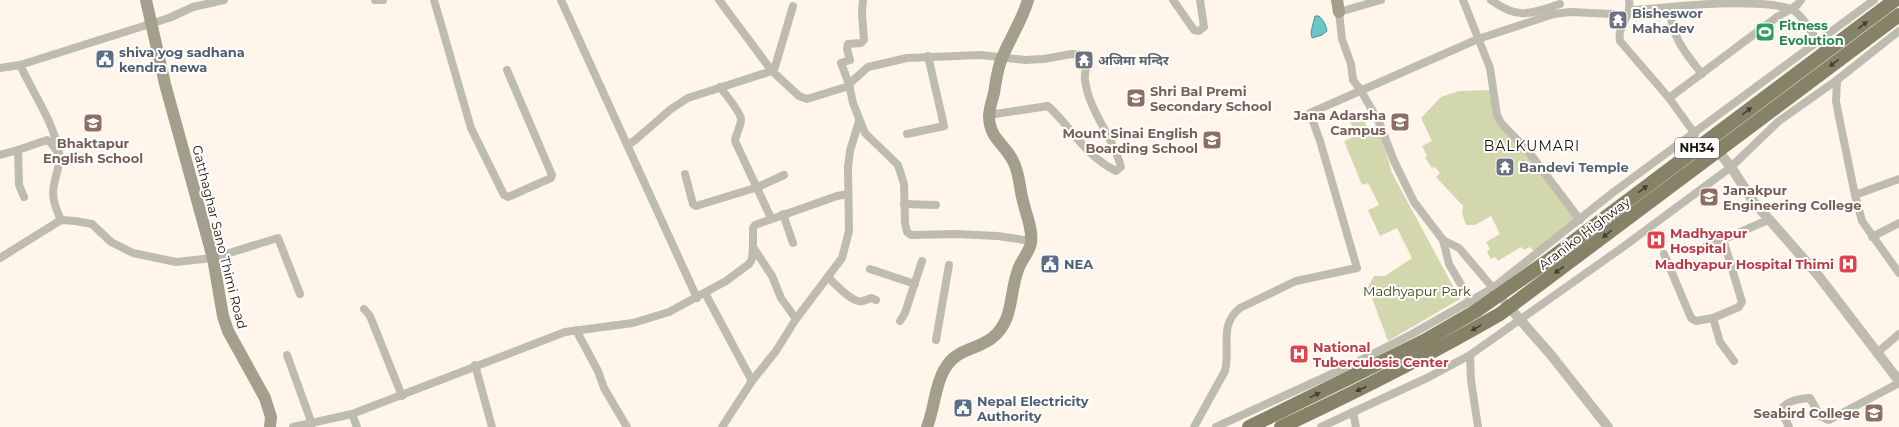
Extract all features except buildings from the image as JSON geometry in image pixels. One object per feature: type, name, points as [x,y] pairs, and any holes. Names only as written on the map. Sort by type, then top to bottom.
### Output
[{"type":"highway","name":"Araniko Highway","points":[[1249,427],[1424,341],[1496,291],[1558,252],[1895,0]]},
{"type":"highway","name":"Araniko Highway","points":[[1281,427],[1378,381],[1426,356],[1509,307],[1899,15]]},
{"type":"main road","name":"Gatthaghar Sano Thimi Road","points":[[146,0],[165,84],[213,258],[219,298],[228,331],[265,398],[271,417],[270,427]]},
{"type":"main road","points":[[927,427],[939,385],[947,366],[958,354],[983,344],[1003,328],[1007,321],[1018,268],[1029,251],[1031,230],[1022,200],[1020,178],[1006,150],[994,138],[990,128],[989,115],[1002,58],[1018,27],[1028,0]]},
{"type":"street","points":[[0,68],[20,65],[169,18],[193,7],[224,0]]},
{"type":"street","points":[[375,0],[382,0]]},
{"type":"street","points":[[434,0],[471,128],[504,196],[508,197],[552,178],[552,175],[507,70]]},
{"type":"street","points":[[561,0],[697,298]]},
{"type":"street","points":[[719,0],[772,71],[799,96],[807,99],[849,85],[868,67],[907,58],[981,55],[1002,58],[1044,59],[1071,54],[1089,55],[1085,79],[1098,119],[1111,139],[1121,167],[1116,170],[1107,166],[1083,147],[1048,106],[989,115]]},
{"type":"street","points":[[863,0],[862,14],[864,40],[861,43],[848,44],[847,49],[850,60],[841,63],[849,85],[852,103],[865,133],[898,165],[904,184],[905,223],[907,232],[911,235],[956,234],[998,236],[1031,241]]},
{"type":"street","points":[[1173,0],[1194,30],[1199,31],[1204,27],[1200,0]]},
{"type":"street","points":[[1381,0],[1338,6],[1342,39],[1350,64],[1353,80],[1379,122],[1394,161],[1414,202],[1444,240],[1459,248],[1550,355],[1608,427]]},
{"type":"street","points":[[1463,0],[1490,68],[1499,120],[1528,151],[1580,220]]},
{"type":"street","points":[[1491,0],[1504,10],[1520,14],[1532,13],[1557,2],[1570,12]]},
{"type":"street","points":[[1630,0],[1631,10],[1620,29],[1620,41],[1669,98],[1695,134]]},
{"type":"street","points":[[1669,98],[1777,17],[1791,9],[1801,0]]},
{"type":"street","points":[[1496,291],[1611,194],[1695,134],[1874,0]]},
{"type":"street","points":[[1631,10],[1728,1],[1763,4],[1791,9],[1798,15],[1818,42]]},
{"type":"street","points":[[627,145],[634,141],[671,109],[688,98],[772,71],[776,66],[793,6]]},
{"type":"street","points":[[1668,7],[1671,24],[1679,43],[1702,74]]},
{"type":"street","points":[[1194,427],[1225,371],[1228,361],[1226,331],[1230,318],[1234,313],[1240,308],[1296,281],[1357,268],[1320,141],[1310,113],[1478,39],[1554,14],[1570,12],[1613,14],[1626,18]]},
{"type":"street","points":[[1321,427],[1430,377],[1470,355],[1623,247],[1731,167],[1779,121],[1836,80],[1899,31]]},
{"type":"street","points":[[907,134],[944,126],[928,56]]},
{"type":"street","points":[[20,65],[55,135],[60,154],[57,178],[54,185],[54,204],[61,220]]},
{"type":"street","points":[[1836,80],[1836,101],[1855,195],[1862,221],[1899,273]]},
{"type":"street","points":[[720,87],[741,119],[735,141],[758,187],[771,218]]},
{"type":"street","points":[[722,427],[752,381],[776,351],[796,319],[842,258],[849,231],[848,167],[850,151],[859,122]]},
{"type":"street","points":[[0,154],[18,150],[47,140],[60,154]]},
{"type":"street","points":[[18,150],[19,185],[24,197]]},
{"type":"street","points":[[1718,151],[1731,167],[1753,201],[1768,220],[1817,274],[1878,352],[1899,382],[1829,420],[1820,416],[1810,398],[1794,400],[1784,405],[1781,410],[1789,427]]},
{"type":"street","points":[[685,174],[693,204],[696,206],[758,187],[784,175]]},
{"type":"street","points":[[1855,195],[1899,179]]},
{"type":"street","points":[[293,427],[352,414],[565,332],[633,323],[669,312],[697,298],[744,270],[752,259],[754,247],[753,228],[755,225],[771,218],[837,196],[848,194]]},
{"type":"street","points":[[904,204],[936,205]]},
{"type":"street","points":[[783,214],[793,243]]},
{"type":"street","points":[[0,258],[61,220],[75,220],[92,224],[111,242],[133,253],[176,262],[213,258],[278,238],[300,294]]},
{"type":"street","points":[[1703,248],[1768,220]]},
{"type":"street","points":[[1872,236],[1899,223]]},
{"type":"street","points":[[1664,254],[1691,318],[1696,321],[1713,318],[1739,307],[1742,302],[1723,239]]},
{"type":"street","points":[[1216,427],[1347,367],[1412,334],[1474,306],[1449,264],[1444,240]]},
{"type":"street","points":[[754,247],[772,276],[781,298],[796,319]]},
{"type":"street","points":[[900,321],[905,314],[922,261]]},
{"type":"street","points":[[936,340],[949,265]]},
{"type":"street","points":[[870,269],[915,284]]},
{"type":"street","points":[[828,278],[847,295],[857,301],[863,302],[871,298],[876,300]]},
{"type":"street","points":[[705,293],[752,381]]},
{"type":"street","points":[[364,309],[370,316],[402,396]]},
{"type":"street","points":[[1713,318],[1720,342],[1734,361]]},
{"type":"street","points":[[576,330],[598,371],[604,388],[627,427]]},
{"type":"street","points":[[1878,352],[1899,334]]},
{"type":"street","points":[[287,355],[312,424]]},
{"type":"street","points":[[1470,355],[1471,380],[1478,427]]},
{"type":"street","points":[[476,365],[492,427]]},
{"type":"street","points":[[1353,412],[1356,427]]},
{"type":"street","points":[[352,414],[357,427]]},
{"type":"green space","points":[[1492,90],[1494,117],[1526,152],[1577,218],[1534,251],[1530,247],[1524,250],[1521,247],[1498,261],[1495,257],[1491,259],[1487,252],[1490,249],[1486,242],[1500,234],[1491,216],[1475,225],[1466,225],[1462,213],[1463,206],[1436,177],[1440,173],[1435,167],[1432,168],[1425,158],[1427,156],[1422,146],[1432,141],[1421,118],[1441,97],[1459,91]]},
{"type":"green space","name":"Madhyapur Park","points":[[1360,111],[1368,129],[1378,124],[1392,173],[1460,299],[1388,341],[1368,287],[1374,276],[1385,276],[1412,258],[1397,228],[1380,236],[1368,210],[1379,205],[1368,183],[1362,185],[1344,141],[1356,136],[1348,116]]},
{"type":"water","points":[[1315,16],[1319,16],[1322,19],[1327,31],[1322,35],[1312,38],[1311,32]]},
{"type":"place","name":"Bisheswor Mahadev","points":[[1618,20]]},
{"type":"place","name":"Fitness Evolution","points":[[1765,32]]},
{"type":"place","name":"shiva yog sadhana kendra newa","points":[[105,59]]},
{"type":"place","name":"अजिमा मन्दिर","points":[[1084,60]]},
{"type":"place","name":"Shri Bal Premi Secondary School","points":[[1136,98]]},
{"type":"place","name":"Jana Adarsha Campus","points":[[1400,122]]},
{"type":"place","name":"Bhaktapur English School","points":[[93,123]]},
{"type":"place","name":"Mount Sinai English Boarding School","points":[[1212,140]]},
{"type":"place","name":"Bandevi Temple","points":[[1505,167]]},
{"type":"place","name":"Janakpur Engineering College","points":[[1709,197]]},
{"type":"place","name":"Madhyapur Hospital","points":[[1656,240]]},
{"type":"place","name":"NEA","points":[[1050,264]]},
{"type":"place","name":"Madhyapur Hospital Thimi","points":[[1848,264]]},
{"type":"place","name":"National Tuberculosis Center","points":[[1299,354]]},
{"type":"place","name":"Nepal Electricity Authority","points":[[963,408]]},
{"type":"place","name":"Seabird College","points":[[1874,413]]},
{"type":"district","name":"BALKUMARI","points":[[1532,146]]}]
